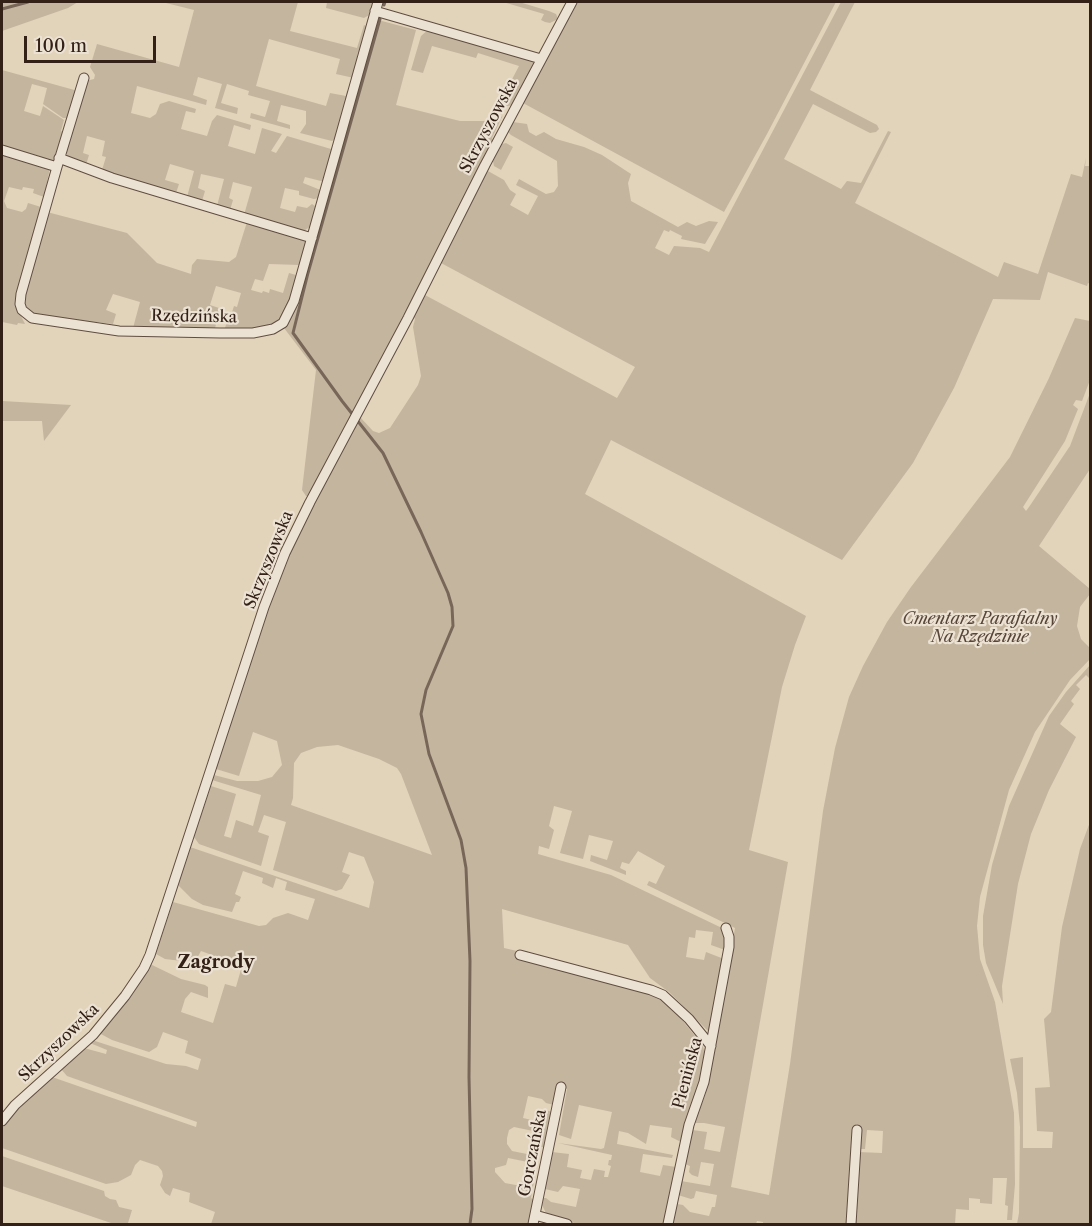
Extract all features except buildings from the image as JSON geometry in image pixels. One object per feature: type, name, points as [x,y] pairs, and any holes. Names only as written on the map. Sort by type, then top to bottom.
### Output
[{"type":"street","name":"Skrzyszowska","points":[[2,1120],[15,1105],[97,1030],[144,968],[276,574],[301,520],[572,2]]},
{"type":"street","name":"Rzędzińska","points":[[84,78],[21,294],[22,310],[32,318],[119,331],[254,333],[273,329],[283,323],[294,301],[376,6],[541,59]]},
{"type":"street","points":[[2,150],[112,178],[312,238]]},
{"type":"street","name":"Pienińska","points":[[668,1224],[689,1125],[704,1082],[729,947],[726,928]]},
{"type":"street","points":[[520,955],[663,995],[689,1019],[711,1046]]},
{"type":"street","name":"Gorczańska","points":[[534,1220],[561,1088]]},
{"type":"street","points":[[851,1224],[857,1130]]},
{"type":"street","points":[[534,1220],[567,1224]]},
{"type":"green space","points":[[2,2],[78,2],[68,8],[2,31]]},
{"type":"green space","points":[[162,2],[298,2],[290,31],[357,48],[364,25],[368,27],[361,51],[358,52],[354,78],[336,74],[340,59],[269,39],[256,86],[326,106],[330,93],[346,96],[347,91],[349,97],[335,139],[332,141],[300,133],[306,124],[306,111],[281,105],[277,121],[290,125],[290,129],[250,118],[251,113],[265,117],[270,101],[248,95],[249,91],[227,84],[221,103],[238,108],[237,114],[215,108],[222,84],[198,77],[193,95],[207,100],[206,105],[137,86],[131,113],[150,118],[156,114],[160,104],[169,101],[196,109],[195,113],[186,111],[181,129],[207,136],[212,121],[217,115],[251,125],[250,130],[234,125],[228,146],[255,154],[262,128],[282,134],[271,151],[276,153],[287,136],[334,151],[325,182],[305,177],[303,183],[323,191],[320,198],[314,199],[299,195],[299,191],[285,188],[280,208],[295,212],[297,206],[307,208],[312,204],[315,206],[314,219],[310,227],[296,231],[244,215],[252,187],[233,182],[229,198],[233,200],[230,210],[217,206],[224,179],[201,174],[198,188],[205,191],[202,201],[187,197],[194,171],[170,164],[165,180],[179,184],[176,193],[102,170],[106,157],[102,156],[105,141],[87,136],[83,153],[89,155],[86,165],[71,161],[67,155],[86,81],[94,79],[95,75],[90,67],[97,44],[179,67],[194,10]]},
{"type":"green space","points":[[327,2],[375,2],[371,14],[364,18],[326,8]]},
{"type":"green space","points":[[503,2],[519,2],[549,11],[556,14],[558,19],[550,23],[545,22],[541,20],[544,14]]},
{"type":"green space","points":[[577,2],[836,2],[724,212],[523,103]]},
{"type":"green space","name":"Cmentarz Parafialny Na Rzędzinie","points":[[841,2],[855,2],[810,90],[877,125],[879,129],[870,133],[813,104],[784,159],[841,189],[847,181],[861,183],[888,131],[891,132],[855,203],[998,277],[1004,262],[1038,274],[1071,174],[1082,177],[1086,158],[1085,166],[1090,166],[1090,284],[1088,283],[1087,286],[1048,272],[1040,300],[993,299],[954,388],[913,463],[842,560],[611,440],[585,494],[806,616],[782,687],[749,850],[788,862],[731,1187],[769,1195],[790,1064],[823,811],[835,748],[849,697],[887,622],[1010,457],[1049,378],[1075,318],[1090,321],[1090,380],[1082,401],[1076,400],[1073,405],[1078,409],[1065,441],[1023,507],[1026,511],[1070,446],[1090,393],[1090,469],[1039,546],[1090,589],[1090,594],[1080,607],[1077,626],[1081,639],[1090,648],[1090,659],[1070,680],[1035,732],[1009,790],[980,897],[977,926],[980,959],[995,1002],[1014,1113],[1015,1184],[1012,1220],[1007,1220],[1008,1206],[1005,1205],[1007,1178],[993,1178],[992,1204],[980,1203],[980,1199],[969,1198],[969,1210],[956,1209],[955,1224],[853,1224],[858,1152],[882,1153],[883,1131],[867,1130],[865,1149],[859,1149],[859,1125],[856,1124],[848,1224],[763,1224],[757,1221],[756,1224],[672,1224],[677,1204],[683,1205],[690,1212],[709,1216],[712,1207],[715,1207],[717,1195],[696,1191],[694,1198],[691,1199],[678,1195],[681,1181],[710,1186],[714,1164],[701,1162],[698,1177],[689,1172],[690,1166],[685,1164],[692,1130],[707,1132],[704,1149],[720,1152],[725,1127],[694,1123],[705,1096],[735,928],[647,885],[649,881],[656,884],[665,866],[638,851],[629,864],[622,862],[620,868],[626,871],[626,875],[590,861],[591,855],[607,860],[613,841],[589,835],[583,859],[560,853],[572,811],[554,806],[549,826],[554,830],[549,849],[539,846],[538,854],[611,875],[722,928],[725,933],[725,950],[711,945],[713,932],[696,930],[695,938],[689,937],[686,957],[704,960],[706,952],[724,959],[711,1034],[669,992],[650,978],[628,945],[502,909],[504,948],[517,951],[516,958],[660,997],[675,1011],[703,1046],[706,1059],[694,1106],[687,1116],[681,1142],[671,1137],[672,1128],[650,1125],[646,1144],[628,1133],[619,1131],[617,1144],[673,1155],[672,1158],[643,1154],[640,1172],[660,1176],[663,1165],[676,1167],[664,1224],[578,1224],[547,1215],[542,1205],[543,1198],[576,1207],[580,1189],[563,1186],[558,1192],[545,1189],[552,1152],[569,1154],[567,1167],[582,1170],[580,1178],[591,1180],[594,1169],[605,1171],[604,1177],[608,1177],[611,1166],[608,1165],[612,1155],[558,1143],[604,1148],[612,1112],[579,1105],[571,1139],[559,1135],[567,1089],[558,1086],[554,1105],[528,1096],[523,1118],[540,1122],[543,1109],[552,1112],[545,1148],[536,1145],[538,1132],[514,1127],[509,1130],[507,1144],[512,1151],[527,1154],[528,1158],[538,1160],[538,1164],[508,1158],[506,1165],[495,1168],[495,1172],[505,1183],[521,1186],[523,1177],[535,1176],[531,1198],[534,1200],[529,1224],[211,1224],[215,1212],[189,1202],[190,1193],[173,1188],[170,1196],[165,1193],[160,1185],[163,1176],[158,1166],[140,1160],[131,1175],[118,1182],[106,1184],[2,1148],[2,1129],[7,1121],[52,1077],[196,1127],[197,1122],[67,1076],[61,1069],[84,1048],[106,1054],[107,1050],[90,1043],[92,1040],[166,1064],[198,1070],[201,1059],[185,1053],[188,1041],[163,1032],[157,1047],[149,1052],[112,1040],[99,1033],[150,964],[181,979],[208,987],[208,998],[191,992],[185,999],[181,1012],[213,1023],[225,984],[236,987],[242,966],[201,951],[196,960],[190,962],[165,959],[156,954],[173,902],[259,926],[266,925],[273,918],[288,913],[308,920],[315,899],[285,890],[287,882],[276,878],[273,888],[262,883],[263,878],[243,871],[235,894],[241,897],[232,912],[203,905],[192,899],[178,885],[190,847],[369,908],[374,882],[364,857],[349,852],[342,872],[350,875],[342,889],[336,891],[273,870],[286,822],[264,815],[258,832],[269,836],[261,866],[199,844],[194,837],[211,786],[236,794],[224,836],[231,838],[236,820],[253,826],[261,795],[212,780],[214,775],[237,781],[258,781],[272,777],[282,765],[277,741],[253,732],[239,776],[216,769],[276,583],[289,552],[334,464],[360,417],[373,431],[379,433],[390,428],[418,385],[421,376],[413,316],[425,295],[617,398],[635,367],[441,263],[488,171],[504,180],[510,190],[516,194],[510,205],[528,215],[538,196],[516,185],[519,179],[546,194],[554,192],[558,186],[557,161],[511,135],[508,132],[513,122],[527,124],[529,132],[536,136],[544,132],[556,139],[602,155],[631,174],[628,183],[631,201],[678,227],[687,222],[696,226],[709,221],[718,222],[705,244],[681,239],[682,236],[670,230],[669,232],[664,230],[655,248],[669,255],[674,246],[700,248],[709,252]],"holes":[[[338,745],[379,759],[397,768],[401,774],[432,855],[291,805],[294,763],[301,753],[317,747]]]},
{"type":"green space","points":[[378,20],[416,30],[396,105],[460,121],[498,121],[503,115],[492,138],[494,146],[381,362],[309,496],[306,496],[302,490],[316,370],[284,328],[292,314]]},
{"type":"green space","points":[[429,29],[532,59],[536,63],[513,105],[499,104],[519,66],[478,53],[476,58],[432,46],[423,73],[411,70],[421,36]]},
{"type":"green space","points":[[2,70],[78,91],[70,118],[63,118],[43,104],[47,88],[32,84],[24,111],[40,116],[43,106],[64,120],[61,131],[65,133],[55,163],[2,148]]},
{"type":"green space","points":[[506,143],[513,147],[501,170],[494,166],[493,161],[502,144]]},
{"type":"green space","points":[[2,154],[50,168],[44,197],[33,193],[34,189],[23,187],[22,190],[9,187],[4,201],[7,208],[22,212],[28,203],[41,207],[42,210],[17,308],[25,324],[18,323],[17,325],[2,322]]},
{"type":"green space","points":[[47,212],[127,233],[157,263],[191,274],[192,265],[197,259],[229,262],[236,257],[247,222],[309,241],[300,265],[269,264],[263,281],[255,279],[251,290],[269,293],[270,289],[283,293],[289,273],[298,278],[290,304],[279,322],[271,326],[235,330],[225,328],[234,306],[237,307],[241,293],[216,286],[210,305],[219,308],[215,329],[133,328],[140,302],[113,294],[106,310],[116,314],[113,324],[95,322],[91,326],[33,314],[23,305]]},
{"type":"green space","points":[[2,401],[71,405],[44,441],[42,421],[2,421]]},
{"type":"green space","points":[[1090,665],[1090,679],[1086,675],[1076,685],[1080,689],[1071,701],[1074,704],[1060,724],[1076,737],[1049,790],[1031,834],[1018,884],[1002,986],[1003,1004],[986,963],[983,945],[983,916],[992,865],[1009,806],[1049,716]]},
{"type":"green space","points":[[1090,822],[1090,1224],[1017,1224],[1020,1127],[1017,1093],[1010,1059],[1023,1057],[1023,1148],[1052,1148],[1053,1132],[1037,1131],[1035,1088],[1050,1087],[1044,1019],[1051,1012],[1062,927],[1080,849]]},
{"type":"green space","points":[[2,1156],[104,1191],[105,1196],[116,1200],[119,1207],[132,1210],[128,1223],[130,1224],[114,1224],[2,1186]]},
{"type":"waterway","points":[[2,9],[28,2]]},
{"type":"waterway","points":[[380,19],[293,333],[383,453],[421,532],[452,607],[453,626],[426,690],[421,714],[429,754],[461,840],[466,868],[470,961],[469,1077],[472,1209],[470,1224]]},
{"type":"district","name":"Zagrody","points":[[216,963]]}]
